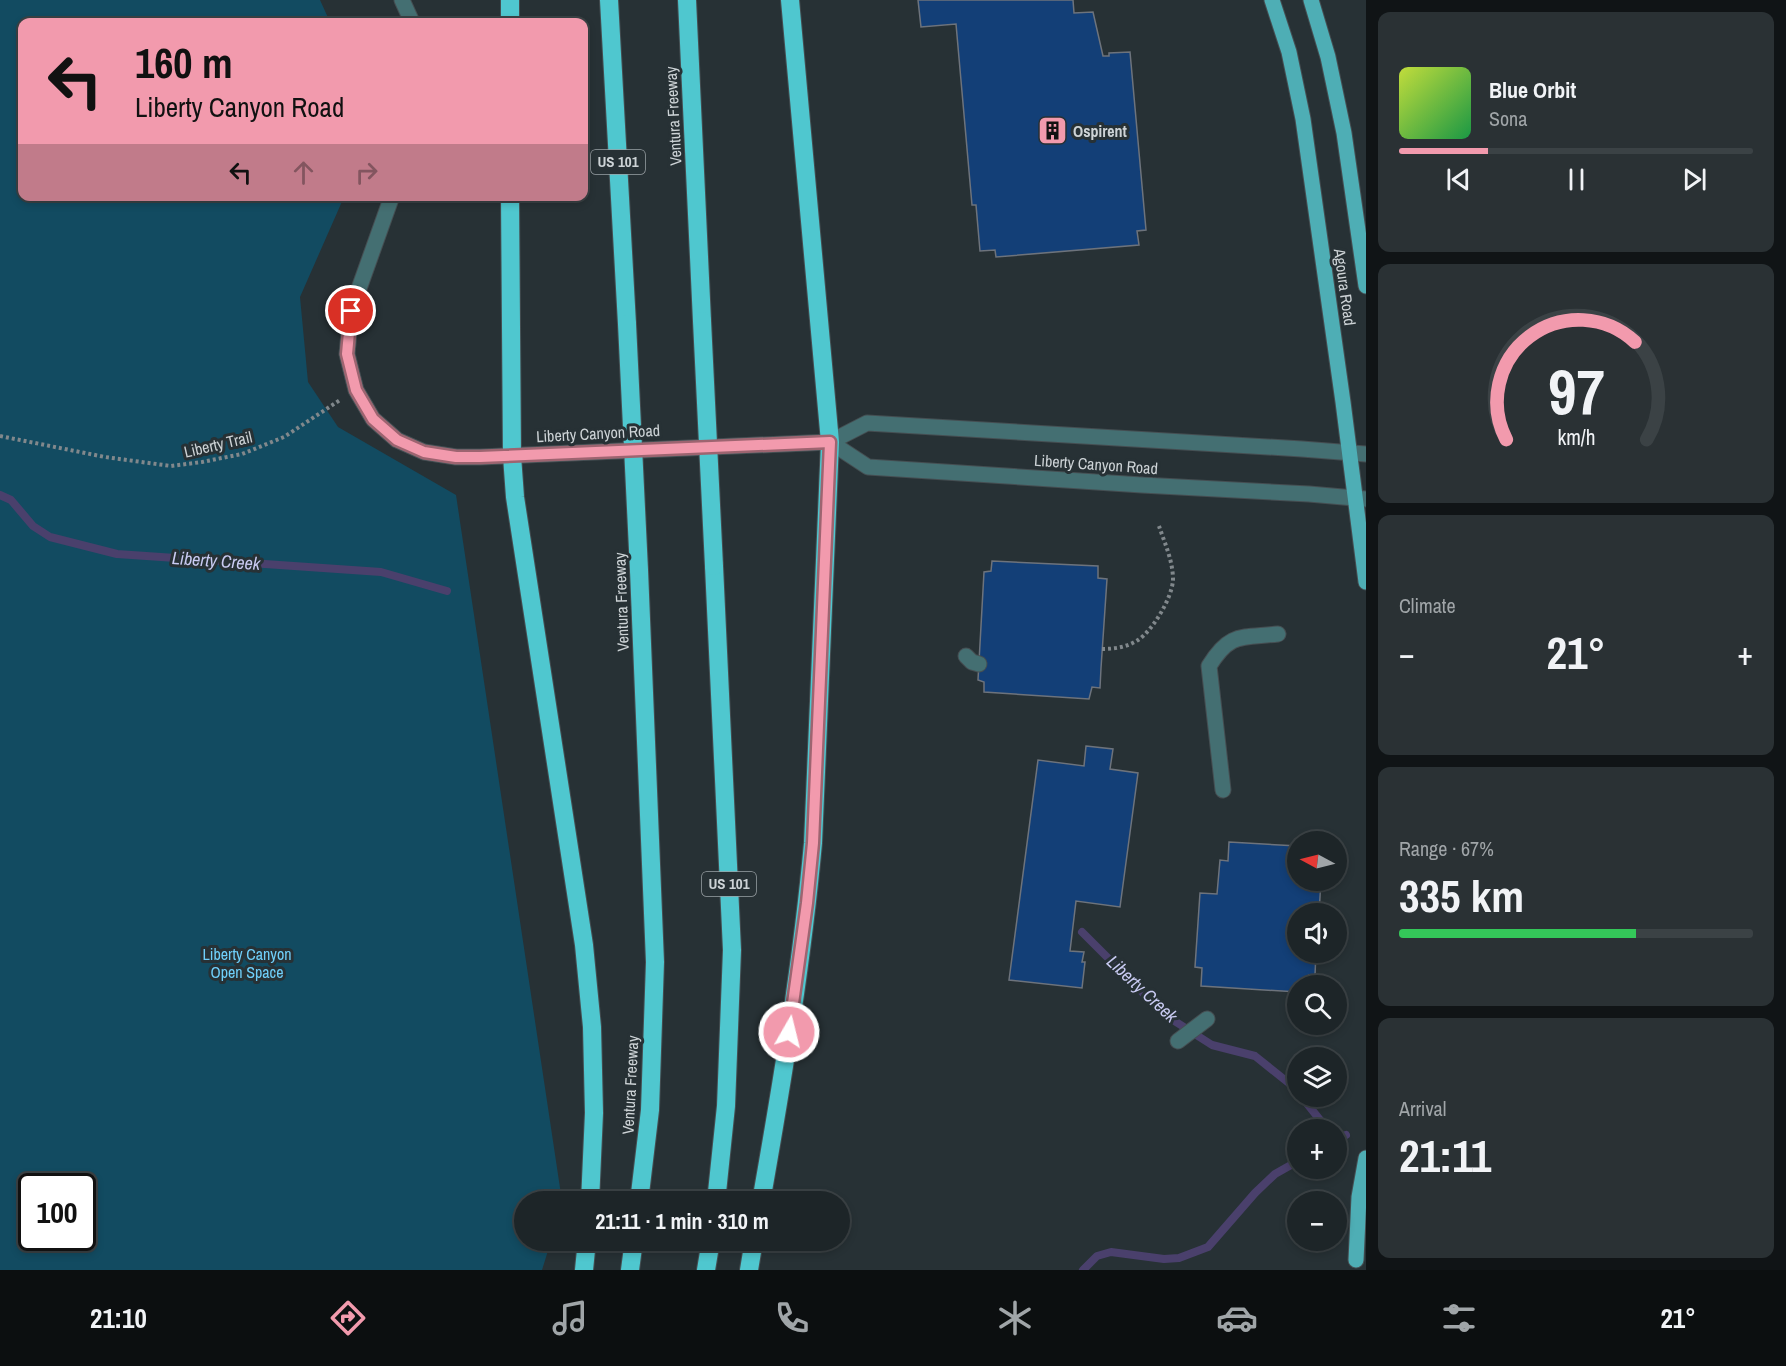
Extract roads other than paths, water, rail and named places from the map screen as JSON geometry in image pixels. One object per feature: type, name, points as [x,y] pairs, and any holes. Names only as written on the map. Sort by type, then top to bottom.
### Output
[{"type":"highway","points":[[510,0],[510,18]]},
{"type":"highway","name":"Ventura Freeway","points":[[609,0],[639,570],[655,962],[650,1110],[640,1191]]},
{"type":"highway","name":"Ventura Freeway","points":[[687,0],[732,950],[726,1106],[717,1191]]},
{"type":"highway","points":[[763,1191],[784,1075],[812,855],[830,442],[790,0]]},
{"type":"highway","points":[[510,201],[512,456],[516,497],[584,945],[592,1028],[594,1113],[590,1191]]},
{"type":"highway","points":[[584,1270],[586,1251]]},
{"type":"highway","points":[[630,1270],[633,1251]]},
{"type":"highway","points":[[706,1270],[709,1251]]},
{"type":"highway","points":[[748,1270],[752,1251]]},
{"type":"main road","name":"Agoura Road","points":[[1272,0],[1289,52],[1303,119],[1350,453],[1361,499],[1366,582]]},
{"type":"main road","name":"Agoura Road","points":[[1311,0],[1328,57],[1344,133],[1366,286]]},
{"type":"main road","points":[[1355,1265],[1359,1197],[1366,1158]]},
{"type":"main road","points":[[1355,1265],[1366,1239]]},
{"type":"street","points":[[402,0],[410,18]]},
{"type":"street","name":"Liberty Canyon Road","points":[[390,201],[351,311],[347,354],[356,390],[373,419],[397,440],[424,452],[456,457],[512,456],[830,442],[867,423],[1366,454]]},
{"type":"street","name":"Liberty Canyon Road","points":[[830,442],[868,467],[1361,499]]},
{"type":"street","points":[[1223,790],[1209,666],[1220,649],[1234,639],[1278,634]]},
{"type":"street","points":[[1178,1041],[1206,1020]]},
{"type":"waterway","name":"Liberty Creek","points":[[0,495],[11,500],[33,526],[50,537],[117,554],[381,572],[447,591]]},
{"type":"waterway","name":"Liberty Creek","points":[[1082,932],[1165,1015],[1212,1045],[1255,1056],[1287,1082]]},
{"type":"waterway","name":"Liberty Creek","points":[[1310,1107],[1319,1119]]},
{"type":"waterway","points":[[1083,1270],[1097,1256],[1111,1252],[1164,1259],[1179,1258],[1208,1247],[1255,1193],[1275,1174],[1287,1167]]},
{"type":"place","name":"Ospirent","points":[[1052,131]]},
{"type":"park label","name":"Liberty Canyon Open Space","points":[[247,963]]}]
